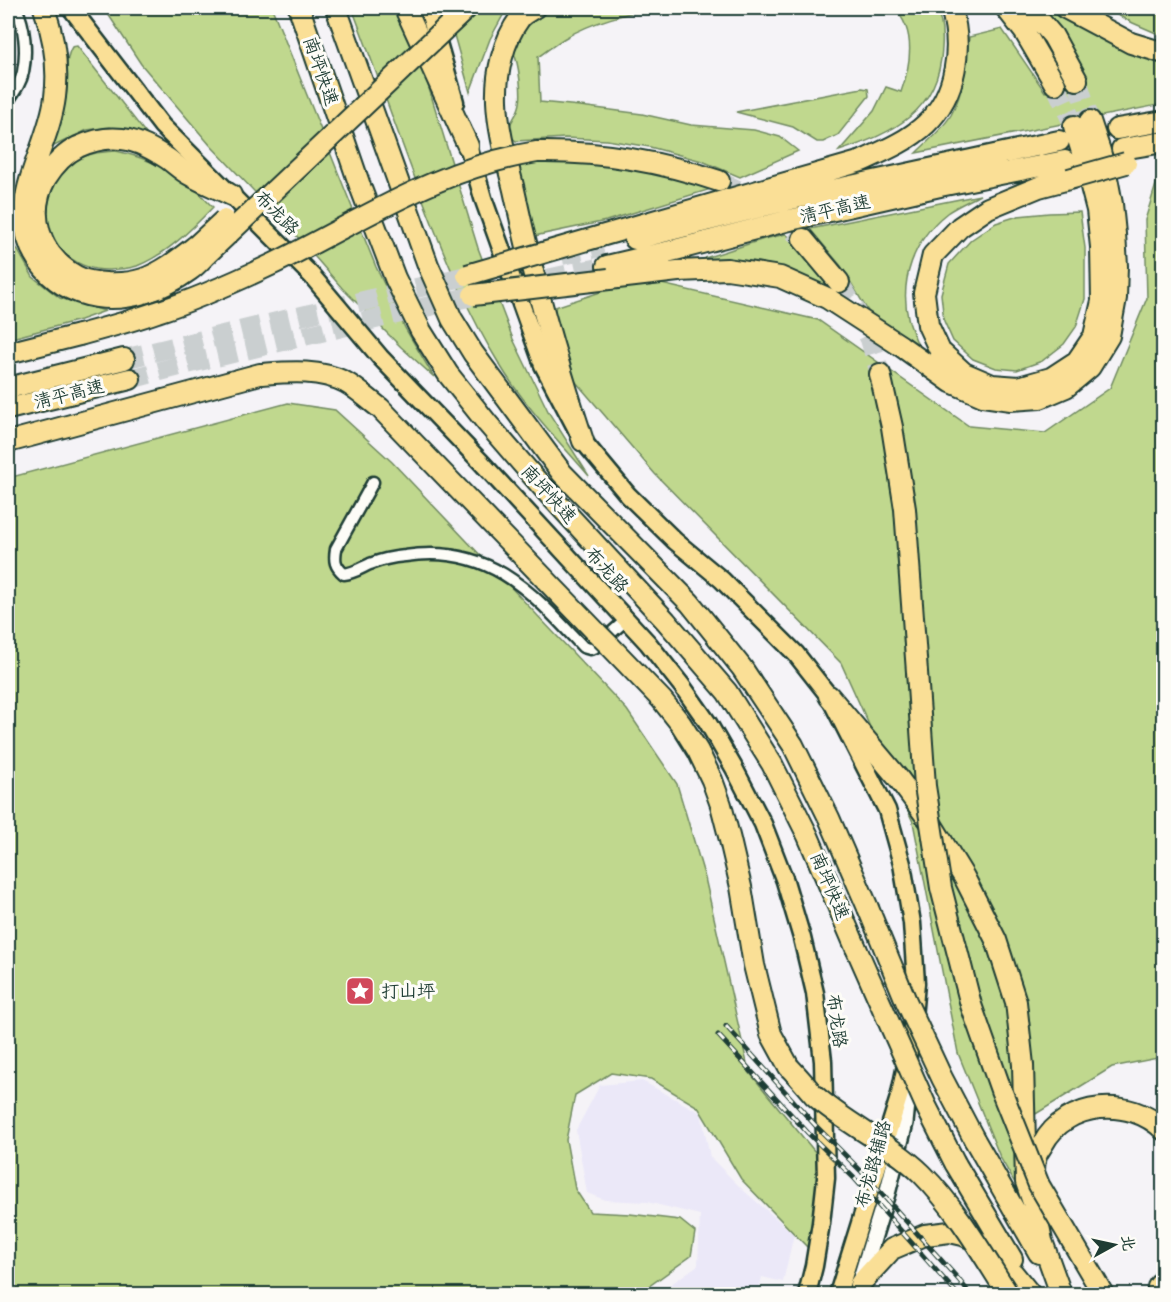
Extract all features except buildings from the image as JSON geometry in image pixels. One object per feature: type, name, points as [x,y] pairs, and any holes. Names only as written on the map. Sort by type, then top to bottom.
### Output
[{"type":"highway","points":[[45,8],[55,50],[56,81],[50,118],[25,198],[28,241],[43,267],[62,284],[86,295],[115,298],[144,293],[191,269],[202,250],[448,8]]},
{"type":"highway","name":"南坪快速","points":[[299,8],[395,278],[422,331],[448,374],[487,423],[727,692],[772,764],[808,836],[926,1106],[955,1163],[1032,1294]]},
{"type":"highway","name":"南坪快速","points":[[336,8],[428,266],[452,319],[473,353],[562,473],[690,603],[742,669],[793,745],[829,818],[906,1001],[942,1078],[1062,1293]]},
{"type":"highway","points":[[405,8],[468,146]]},
{"type":"highway","points":[[231,195],[189,175],[138,142],[120,138],[88,142],[67,152],[51,170],[41,187],[37,210],[38,230],[45,247],[55,259],[77,277],[89,281],[124,283],[142,280],[166,269],[202,250],[467,8]]},
{"type":"highway","points":[[534,8],[521,16],[507,41],[499,70],[497,101],[501,131],[521,222],[556,360],[583,441]]},
{"type":"highway","points":[[473,295],[605,257],[862,161],[892,147],[926,123],[945,98],[953,80],[957,60],[957,42],[951,8]]},
{"type":"highway","points":[[1006,8],[1024,31],[1055,84]]},
{"type":"highway","points":[[1029,8],[1053,36],[1077,80]]},
{"type":"highway","points":[[1065,8],[1131,43],[1164,53]]},
{"type":"highway","points":[[1117,129],[1164,121]]},
{"type":"highway","points":[[467,275],[605,257],[678,271],[727,269],[780,277],[827,298],[951,382],[983,396],[1011,400],[1040,398],[1066,387],[1090,367],[1109,336],[1116,298],[1116,234],[1112,204],[1103,162],[1082,124],[1082,152],[1097,210],[1101,247],[1102,301],[1094,336],[1077,361],[1051,378],[1019,387],[992,385],[964,373],[940,351],[928,325],[924,293],[933,255],[960,227],[988,208],[1039,187],[1067,170],[1124,156],[1164,142]]},
{"type":"highway","name":"清平高速","points":[[605,257],[791,199],[1059,141]]},
{"type":"highway","points":[[8,353],[157,312],[219,289],[409,193],[452,174],[512,156],[564,151],[602,154],[662,164],[719,181]]},
{"type":"highway","points":[[1124,156],[1164,152]]},
{"type":"highway","name":"清平高速","points":[[605,257],[675,250],[802,217],[940,186],[1067,170]]},
{"type":"highway","points":[[803,239],[838,282]]},
{"type":"highway","name":"清平高速","points":[[8,388],[124,358]]},
{"type":"highway","points":[[8,442],[260,374],[316,373],[346,382],[380,408],[662,700],[681,724],[698,751],[721,805],[741,887],[754,965],[771,1034],[789,1067],[815,1095],[891,1148],[922,1174],[950,1205],[1008,1294]]},
{"type":"highway","points":[[880,374],[892,427],[905,509],[925,786],[940,888],[971,1005],[1001,1090],[1040,1185],[1103,1294]]},
{"type":"highway","name":"清平高速","points":[[8,409],[130,380]]},
{"type":"highway","points":[[829,696],[898,778],[928,820],[964,877],[996,940],[1016,1002],[1023,1065],[1026,1182],[1036,1211]]},
{"type":"highway","points":[[1062,1293],[1042,1241],[1033,1180],[1036,1156],[1047,1137],[1064,1120],[1085,1110],[1111,1106],[1133,1112],[1155,1122],[1164,1130]]},
{"type":"highway","points":[[858,1289],[892,1249],[925,1235],[950,1233],[963,1235],[996,1252],[1032,1294]]},
{"type":"main road","name":"布龙路","points":[[71,8],[162,126],[312,276],[380,357],[467,447],[648,644],[708,723],[734,768],[763,824],[785,881],[802,938],[814,993],[823,1061],[826,1178],[814,1266],[807,1294]]},
{"type":"main road","points":[[428,8],[483,198],[543,365],[583,441],[628,495],[675,541],[758,614],[796,654],[829,696],[887,810],[902,864],[912,923],[916,983],[911,1041],[897,1105],[838,1294]]},
{"type":"main road","name":"布龙路辅路","points":[[858,1289],[888,1190],[905,1123],[909,1093],[911,1041]]},
{"type":"street","points":[[8,101],[17,89],[24,64],[24,36],[16,8]]},
{"type":"street","points":[[373,482],[336,549],[334,559],[337,568],[344,574],[372,563],[404,556],[437,554],[466,558],[508,576],[536,598],[586,649],[594,648],[626,620]]},
{"type":"shaded area","points":[[642,1081],[701,1113],[710,1157],[743,1190],[794,1234],[783,1282],[762,1277],[758,1294],[657,1294],[698,1265],[700,1215],[647,1202],[605,1200],[587,1193],[576,1130],[600,1085]]},
{"type":"green space","points":[[104,8],[272,8],[376,267],[405,328],[434,377],[342,288],[295,234],[210,145],[141,64]]},
{"type":"green space","points":[[352,8],[396,8],[423,69],[478,248],[513,339],[549,413],[589,476],[518,392],[498,362],[468,308],[428,213]]},
{"type":"green space","points":[[484,8],[507,8],[490,39],[470,92],[454,35]]},
{"type":"green space","points":[[558,8],[657,8],[597,23],[565,38],[538,57],[540,102],[642,114],[691,125],[754,130],[780,137],[798,151],[740,177],[702,161],[650,147],[607,140],[565,138],[516,141],[509,131],[518,110],[521,95],[519,71],[513,52],[514,44],[528,26],[546,13]]},
{"type":"green space","points":[[894,8],[936,8],[941,23],[942,43],[939,70],[932,89],[910,117],[895,127],[839,151],[874,111],[886,87],[901,92],[909,59],[909,37],[906,26]]},
{"type":"green space","points":[[1040,8],[1066,8],[1163,53],[1163,104],[916,153],[951,115],[964,77],[969,37],[1002,29],[1045,92],[1085,83]]},
{"type":"green space","points":[[1104,8],[1163,8],[1163,36],[1133,23]]},
{"type":"green space","points":[[77,46],[151,140],[110,127],[87,130],[52,147],[66,97],[68,57],[72,47]]},
{"type":"green space","points":[[862,88],[868,89],[869,96],[838,135],[823,142],[817,142],[793,127],[736,112]]},
{"type":"green space","points":[[116,151],[143,159],[178,176],[213,207],[178,241],[148,261],[127,268],[96,269],[71,259],[55,240],[48,215],[49,201],[56,182],[72,163],[88,155]]},
{"type":"green space","points":[[563,159],[598,160],[682,179],[711,189],[606,221],[534,236],[519,163]]},
{"type":"green space","points":[[1163,175],[1163,1057],[1112,1067],[1034,1115],[1023,1197],[1000,1157],[958,1053],[913,822],[841,663],[655,474],[557,360],[555,307],[640,279],[818,320],[969,426],[1045,433],[1110,388],[1147,298],[1145,220],[1158,178]]},
{"type":"green space","points":[[980,195],[951,210],[935,223],[918,248],[912,262],[907,276],[906,307],[919,348],[869,313],[841,266],[810,229]]},
{"type":"green space","points":[[1080,212],[1085,248],[1085,299],[1076,327],[1064,344],[1042,361],[1017,370],[996,368],[973,359],[953,341],[944,321],[941,294],[949,264],[971,240],[996,223],[1018,216]]},
{"type":"green space","points":[[8,217],[16,247],[33,277],[60,298],[105,311],[8,339]]},
{"type":"green space","points":[[786,234],[828,278],[827,287],[786,268],[753,261],[705,258],[764,239]]},
{"type":"green space","points":[[288,403],[335,410],[392,462],[627,710],[677,784],[705,878],[749,1072],[825,1164],[813,1253],[741,1179],[698,1107],[651,1079],[611,1073],[575,1095],[566,1140],[575,1189],[590,1212],[680,1220],[695,1232],[691,1256],[638,1294],[8,1294],[8,478]]},
{"type":"tunnel","points":[[1077,80],[1090,121]]},
{"type":"tunnel","points":[[1055,84],[1074,126]]},
{"type":"tunnel","points":[[719,181],[748,195],[803,239]]},
{"type":"tunnel","points":[[562,255],[603,247]]},
{"type":"tunnel","points":[[547,279],[607,266]]},
{"type":"tunnel","points":[[124,359],[483,272]]},
{"type":"tunnel","points":[[839,282],[870,339],[880,374]]},
{"type":"tunnel","points":[[130,379],[489,292]]},
{"type":"railway","points":[[726,1026],[816,1126],[862,1172],[970,1294]]},
{"type":"railway","points":[[718,1035],[808,1133],[855,1179],[957,1294]]},
{"type":"place","name":"打山坪","points":[[360,991]]}]
